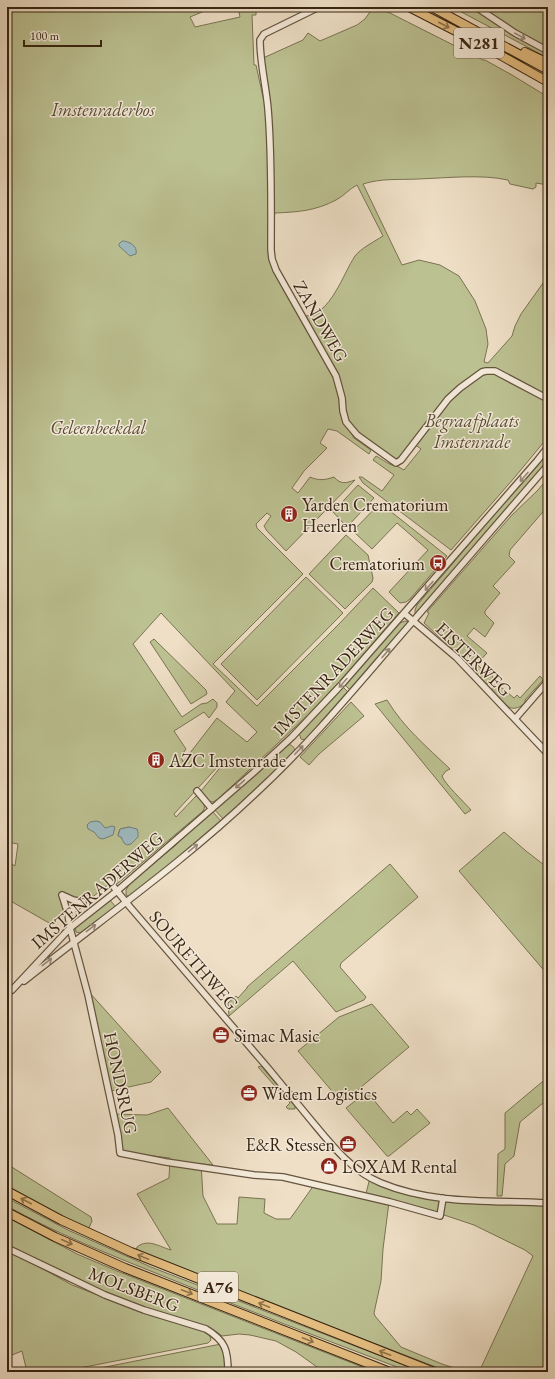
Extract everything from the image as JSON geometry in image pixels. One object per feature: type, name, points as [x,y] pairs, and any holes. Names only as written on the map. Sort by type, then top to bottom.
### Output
[{"type":"highway","name":"N281","points":[[409,7],[477,42],[548,82]]},
{"type":"highway","name":"N281","points":[[432,7],[548,70]]},
{"type":"highway","name":"N281","points":[[478,32],[548,63]]},
{"type":"highway","name":"A76","points":[[7,1191],[61,1220],[131,1252],[434,1372]]},
{"type":"highway","name":"A76","points":[[7,1212],[54,1237],[125,1268],[390,1372]]},
{"type":"street","name":"ZANDWEG","points":[[319,7],[264,34],[260,40],[268,109],[271,165],[271,250],[272,259],[276,270],[336,376],[346,422],[357,435],[396,463],[401,460],[448,399],[482,372],[495,371],[548,399]]},
{"type":"street","points":[[476,7],[515,33],[548,52]]},
{"type":"street","name":"IMSTENRADERWEG","points":[[9,992],[70,928],[117,891],[212,809],[292,737],[405,614],[548,447]]},
{"type":"street","name":"IMSTENRADERWEG","points":[[9,992],[211,834],[258,792],[302,747],[548,465]]},
{"type":"street","name":"EISTERWEG","points":[[405,614],[457,658],[548,754]]},
{"type":"street","name":"EISTERWEG","points":[[515,719],[548,681]]},
{"type":"street","points":[[197,791],[212,809]]},
{"type":"street","name":"SOURETHWEG","points":[[109,881],[269,1069],[334,1148],[361,1172],[382,1184],[415,1195],[443,1198],[548,1203]]},
{"type":"street","points":[[68,914],[74,941]]},
{"type":"street","name":"HONDSRUG","points":[[74,941],[118,1135],[120,1153],[172,1163],[254,1175],[283,1177],[384,1200],[440,1216],[443,1198]]},
{"type":"street","name":"MOLSBERG","points":[[7,1248],[105,1295],[210,1332],[226,1348],[228,1356],[228,1372]]},
{"type":"green space","points":[[7,7],[214,7],[190,17],[195,27],[240,17],[238,7],[256,7],[256,15],[252,15],[254,65],[256,65],[263,97],[265,96],[263,58],[303,40],[308,33],[320,41],[357,25],[365,19],[370,12],[360,7],[378,7],[485,60],[548,97],[548,185],[536,183],[536,187],[533,189],[510,184],[508,180],[487,177],[383,180],[363,184],[402,265],[419,260],[440,265],[459,276],[475,301],[486,329],[488,344],[484,362],[488,363],[512,336],[521,314],[548,276],[548,396],[495,368],[484,369],[459,387],[401,458],[393,461],[387,458],[345,422],[354,438],[371,450],[369,454],[337,431],[328,429],[320,443],[327,448],[304,471],[292,488],[298,493],[310,477],[322,480],[334,477],[344,483],[355,480],[286,551],[264,526],[271,516],[267,513],[256,524],[257,528],[303,574],[213,664],[257,706],[373,588],[399,613],[342,679],[308,715],[217,800],[213,802],[209,801],[201,791],[223,764],[222,762],[174,814],[176,817],[196,796],[203,802],[203,811],[117,884],[114,880],[85,903],[79,899],[62,902],[65,915],[59,917],[51,924],[7,899],[7,861],[15,866],[18,844],[7,842]],"holes":[[[357,185],[383,236],[357,253],[329,302],[314,314],[305,316],[277,268],[272,240],[275,213],[321,207],[339,198]],[[161,613],[235,691],[226,702],[257,732],[247,742],[217,718],[183,762],[181,756],[186,749],[174,731],[204,712],[209,718],[217,707],[217,703],[213,699],[207,703],[201,704],[182,717],[133,644]],[[129,827],[135,840],[131,844],[122,839],[118,835],[120,829]]]},
{"type":"green space","points":[[452,7],[548,7],[548,58]]},
{"type":"green space","name":"Begraafplaats Imstenrade","points":[[490,372],[548,400],[548,437],[451,550],[363,483],[359,477],[362,477],[382,491],[394,475],[373,460],[376,456],[389,464],[404,470],[421,449],[414,444],[446,402],[478,375]]},
{"type":"green space","points":[[548,450],[548,460],[510,507],[415,614],[417,605]]},
{"type":"green space","points":[[548,478],[548,506],[510,550],[509,556],[515,562],[493,586],[500,593],[485,611],[485,614],[494,623],[485,637],[474,628],[467,636],[487,653],[477,664],[487,674],[489,672],[493,677],[493,680],[487,684],[476,674],[476,671],[473,668],[424,623],[429,613],[427,612],[511,516],[538,490]]},
{"type":"green space","points":[[358,485],[374,498],[347,527],[333,512]]},
{"type":"green space","points":[[380,503],[447,556],[406,602],[400,603],[389,592],[428,550],[397,523],[372,549],[353,531]]},
{"type":"green space","points":[[346,535],[368,555],[373,578],[372,582],[345,609],[309,574]]},
{"type":"green space","points":[[306,577],[343,613],[257,700],[221,664]]},
{"type":"green space","points":[[405,621],[408,622],[408,625],[351,691],[345,685],[396,626]]},
{"type":"green space","points":[[154,639],[206,690],[207,694],[191,704],[150,642]]},
{"type":"green space","points":[[540,676],[543,680],[525,700],[525,703],[520,707],[511,708],[507,706],[492,691],[492,688],[498,681],[503,685],[501,687],[514,698],[517,695],[520,698]]},
{"type":"green space","points":[[343,687],[349,693],[308,739],[301,739],[299,733]]},
{"type":"green space","points":[[387,700],[408,728],[450,769],[442,776],[450,788],[471,810],[465,814],[375,704]]},
{"type":"green space","points":[[351,702],[364,716],[319,754],[309,765],[300,757]]},
{"type":"green space","points":[[286,745],[293,747],[295,750],[293,754],[224,820],[214,809]]},
{"type":"green space","points":[[212,811],[222,822],[130,897],[126,895],[126,890],[130,883],[176,845],[191,829]]},
{"type":"green space","points":[[504,832],[548,868],[548,975],[459,871]]},
{"type":"green space","points":[[390,864],[418,897],[341,963],[340,967],[366,997],[364,1000],[336,1012],[293,961],[229,1016],[228,1003],[236,996],[238,998],[247,987]]},
{"type":"green space","points":[[109,899],[116,907],[83,932],[76,932],[75,927]]},
{"type":"green space","points":[[89,992],[161,1072],[151,1082],[111,1091]]},
{"type":"green space","points":[[372,1004],[409,1047],[342,1103],[298,1051],[339,1017]]},
{"type":"green space","points":[[261,1066],[295,1106],[295,1109],[288,1109],[286,1107],[290,1103],[258,1067]]},
{"type":"green space","points":[[548,1077],[548,1099],[520,1122],[514,1156],[505,1164],[502,1196],[497,1196],[498,1154],[505,1149],[505,1113]]},
{"type":"green space","points":[[367,1092],[393,1123],[407,1111],[411,1115],[417,1109],[430,1123],[389,1156],[387,1156],[346,1108]]},
{"type":"green space","points":[[168,1108],[213,1165],[201,1164],[203,1196],[217,1224],[237,1224],[239,1197],[265,1199],[264,1213],[276,1219],[290,1219],[314,1185],[365,1197],[370,1178],[415,1195],[492,1203],[548,1206],[548,1372],[479,1372],[533,1256],[525,1250],[474,1225],[444,1215],[389,1202],[383,1249],[381,1281],[374,1313],[401,1347],[442,1364],[467,1372],[449,1372],[136,1252],[137,1247],[145,1243],[154,1244],[171,1250],[137,1194],[169,1178],[170,1158],[121,1152],[113,1114],[147,1115]]},
{"type":"green space","points":[[7,1164],[91,1217],[92,1221],[88,1230],[7,1189]]},
{"type":"green space","points":[[7,1198],[68,1230],[151,1267],[422,1372],[410,1372],[217,1298],[97,1249],[7,1206]]},
{"type":"green space","points":[[7,1217],[77,1254],[117,1271],[375,1372],[324,1372],[296,1352],[276,1341],[250,1335],[239,1334],[222,1336],[208,1328],[111,1296],[71,1278],[7,1244]]},
{"type":"green space","points":[[7,1250],[72,1285],[152,1316],[191,1326],[205,1332],[210,1336],[211,1340],[208,1343],[59,1372],[27,1372],[22,1351],[7,1357]]},
{"type":"green space","points":[[221,1344],[225,1352],[226,1372],[80,1372]]},
{"type":"water","points":[[122,241],[132,244],[136,249],[136,254],[130,256],[119,246]]},
{"type":"water","points":[[90,822],[100,822],[105,828],[112,826],[115,827],[113,835],[103,839],[99,838],[94,832],[88,829],[87,825]]},
{"type":"water","points":[[129,827],[137,829],[138,837],[131,844],[127,845],[121,837],[118,836],[120,829]]},
{"type":"place","name":"Yarden Crematorium Heerlen","points":[[289,514]]},
{"type":"place","name":"Crematorium","points":[[438,563]]},
{"type":"place","name":"AZC Imstenrade","points":[[156,760]]},
{"type":"place","name":"Simac Masic","points":[[221,1035]]},
{"type":"place","name":"Widem Logistics","points":[[249,1093]]},
{"type":"place","name":"E&R Stessen","points":[[348,1144]]},
{"type":"place","name":"LOXAM Rental","points":[[329,1166]]},
{"type":"park label","name":"Imstenraderbos","points":[[103,109]]},
{"type":"park label","name":"Geleenbeekdal","points":[[98,427]]}]
